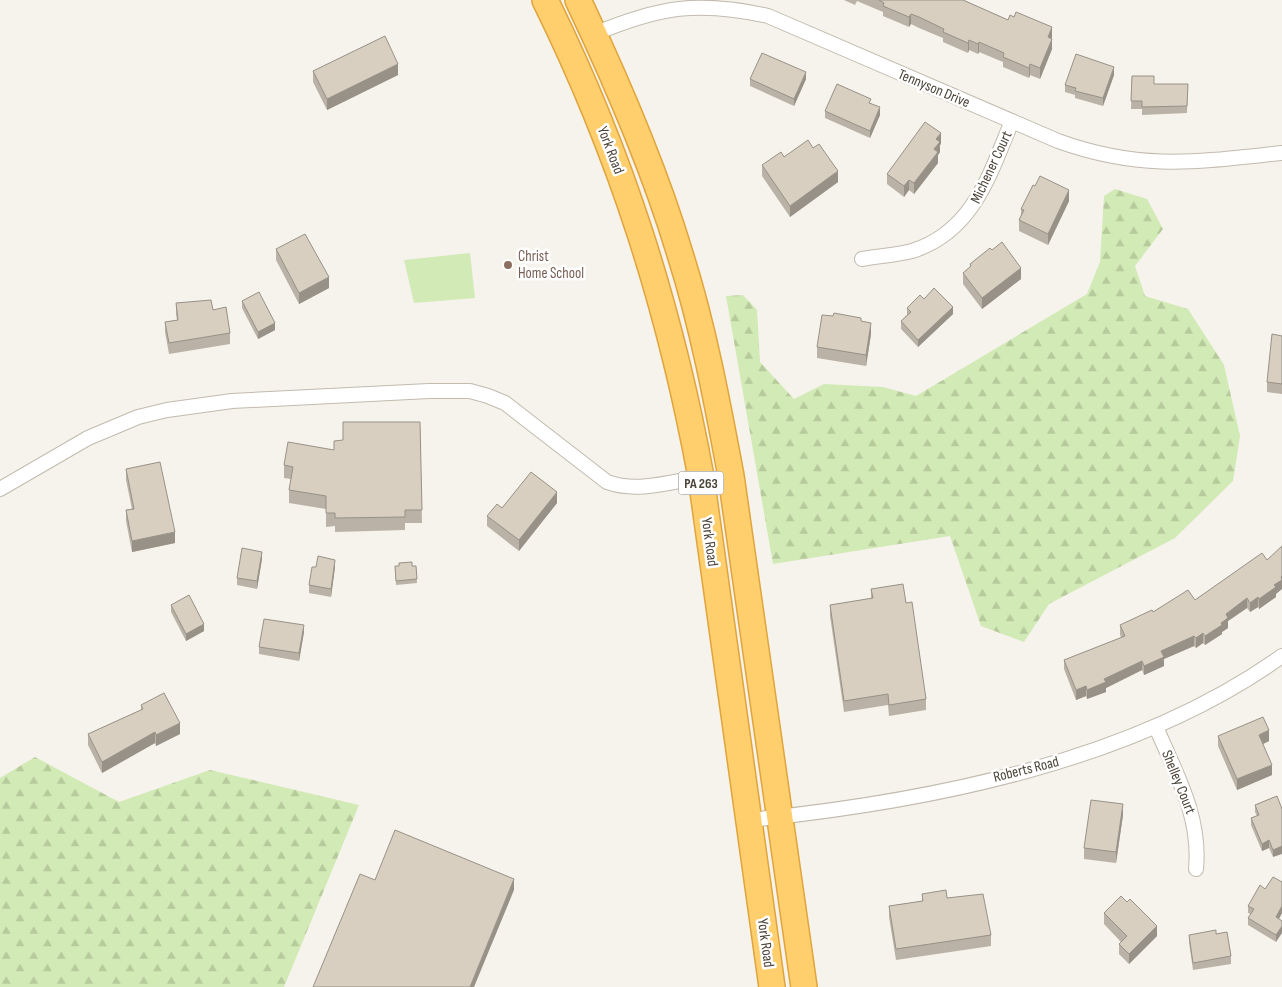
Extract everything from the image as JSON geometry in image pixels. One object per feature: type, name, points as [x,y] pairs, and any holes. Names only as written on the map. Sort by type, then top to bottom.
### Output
[{"type":"highway","name":"York Road","points":[[545,0],[596,112],[638,222],[666,318],[688,404],[701,477],[772,987]]},
{"type":"highway","name":"York Road","points":[[578,0],[634,125],[665,206],[694,302],[716,398],[731,476],[804,987]]},
{"type":"street","name":"Tennyson Drive","points":[[594,34],[647,12],[681,4],[728,4],[768,16],[1078,148],[1142,162],[1184,163],[1282,152]]},
{"type":"street","name":"Michener Court","points":[[862,259],[918,248],[940,238],[960,223],[984,190],[1012,121]]},
{"type":"street","points":[[0,489],[88,438],[145,415],[232,401],[429,391],[470,392],[488,396],[505,403],[607,482],[622,488],[635,488],[701,477]]},
{"type":"street","name":"Roberts Road","points":[[748,820],[780,817],[928,793],[1101,748],[1156,727],[1236,687],[1282,656]]},
{"type":"street","name":"Shelley Court","points":[[1156,727],[1192,811],[1196,836],[1196,869]]},
{"type":"green space","points":[[1115,189],[1147,199],[1163,229],[1135,266],[1145,296],[1188,309],[1224,365],[1240,436],[1233,481],[1175,538],[1049,604],[1024,642],[981,626],[950,536],[773,564],[726,296],[743,295],[757,310],[760,362],[794,399],[824,384],[883,387],[916,396],[1087,294],[1100,262],[1104,196]]},
{"type":"green space","points":[[470,253],[475,298],[414,303],[404,260]]},
{"type":"green space","points":[[35,757],[119,802],[210,770],[359,805],[284,987],[0,987],[0,778]]},
{"type":"building","points":[[879,0],[963,0],[1008,20],[1010,15],[1014,17],[1016,12],[1052,27],[1048,37],[1052,39],[1040,68],[1030,64],[1029,68],[1003,57],[1004,53],[979,42],[978,44],[969,40],[968,43],[943,32],[944,29],[919,17],[911,14],[909,17],[883,6],[884,3]]},
{"type":"building","points":[[385,36],[398,64],[327,99],[313,71]]},
{"type":"building","points":[[762,53],[806,72],[794,99],[750,79]]},
{"type":"building","points":[[1076,54],[1114,67],[1103,98],[1075,91],[1076,88],[1065,85]]},
{"type":"building","points":[[1132,76],[1154,76],[1154,84],[1188,84],[1187,106],[1142,107],[1142,101],[1131,101]]},
{"type":"building","points":[[837,84],[871,99],[869,103],[880,107],[870,131],[825,111]]},
{"type":"building","points":[[925,122],[941,133],[936,139],[940,142],[934,149],[938,152],[914,183],[909,180],[904,186],[887,174]]},
{"type":"building","points":[[808,140],[813,148],[819,144],[838,171],[790,206],[762,165],[781,152],[784,157]]},
{"type":"building","points":[[1040,176],[1069,190],[1048,234],[1019,220],[1024,210],[1021,209],[1033,185],[1035,186]]},
{"type":"building","points":[[305,234],[329,277],[299,293],[276,249]]},
{"type":"building","points":[[1002,242],[1021,268],[982,298],[963,273],[971,266],[970,264],[990,248],[992,250]]},
{"type":"building","points":[[934,288],[953,307],[918,340],[901,321],[911,312],[907,308],[920,295],[924,299]]},
{"type":"building","points":[[259,292],[275,323],[258,332],[242,301]]},
{"type":"building","points":[[211,300],[213,310],[226,307],[230,333],[169,343],[165,322],[178,320],[176,303]]},
{"type":"building","points":[[834,313],[861,318],[861,321],[871,323],[866,355],[817,347],[822,315],[833,316]]},
{"type":"building","points":[[1272,334],[1282,336],[1282,384],[1267,382]]},
{"type":"building","points":[[343,422],[420,422],[422,510],[405,510],[405,517],[335,518],[335,513],[326,513],[326,496],[289,490],[293,467],[284,465],[288,442],[334,450],[334,441],[343,440]]},
{"type":"building","points":[[160,462],[175,532],[132,541],[126,510],[134,509],[126,469]]},
{"type":"building","points":[[531,472],[557,492],[519,540],[487,516],[497,504],[502,508]]},
{"type":"building","points":[[1282,546],[1282,580],[1274,585],[1276,587],[1259,599],[1258,597],[1250,603],[1247,598],[1226,614],[1228,618],[1221,623],[1222,625],[1205,636],[1203,633],[1196,638],[1194,636],[1161,651],[1164,657],[1144,666],[1142,661],[1104,679],[1106,682],[1087,690],[1086,686],[1076,690],[1064,660],[1125,636],[1120,625],[1152,610],[1153,612],[1188,590],[1195,600],[1262,553],[1267,560]]},
{"type":"building","points":[[242,548],[262,552],[257,581],[237,578]]},
{"type":"building","points":[[318,556],[335,560],[331,589],[309,585],[312,567],[316,567]]},
{"type":"building","points":[[412,562],[412,566],[416,566],[417,579],[396,581],[395,566],[399,566],[399,563]]},
{"type":"building","points":[[903,584],[906,603],[912,602],[926,699],[889,705],[888,694],[844,701],[830,605],[873,598],[871,589]]},
{"type":"building","points":[[189,595],[204,624],[186,634],[171,605]]},
{"type":"building","points":[[264,619],[304,625],[299,653],[259,647]]},
{"type":"building","points":[[164,693],[180,723],[156,735],[155,732],[102,762],[88,734],[143,709],[141,705]]},
{"type":"building","points":[[1263,717],[1269,730],[1259,735],[1272,765],[1237,779],[1218,736]]},
{"type":"building","points":[[1277,796],[1282,809],[1282,846],[1273,850],[1269,840],[1262,844],[1251,818],[1259,815],[1255,805]]},
{"type":"building","points":[[1091,800],[1123,804],[1116,852],[1084,848]]},
{"type":"building","points":[[395,830],[514,879],[470,987],[313,987],[360,874],[375,880]]},
{"type":"building","points":[[1273,877],[1282,882],[1282,906],[1276,917],[1282,921],[1282,926],[1276,935],[1248,918],[1254,909],[1248,906],[1260,885],[1265,889]]},
{"type":"building","points":[[946,890],[947,898],[983,894],[991,935],[896,949],[889,906],[923,901],[922,894]]},
{"type":"building","points":[[1121,896],[1127,902],[1130,899],[1157,926],[1129,954],[1119,944],[1127,936],[1104,913]]},
{"type":"building","points":[[1216,930],[1216,934],[1227,932],[1231,956],[1193,963],[1189,935]]},
{"type":"place","name":"Christ Home School","points":[[508,265]]}]
